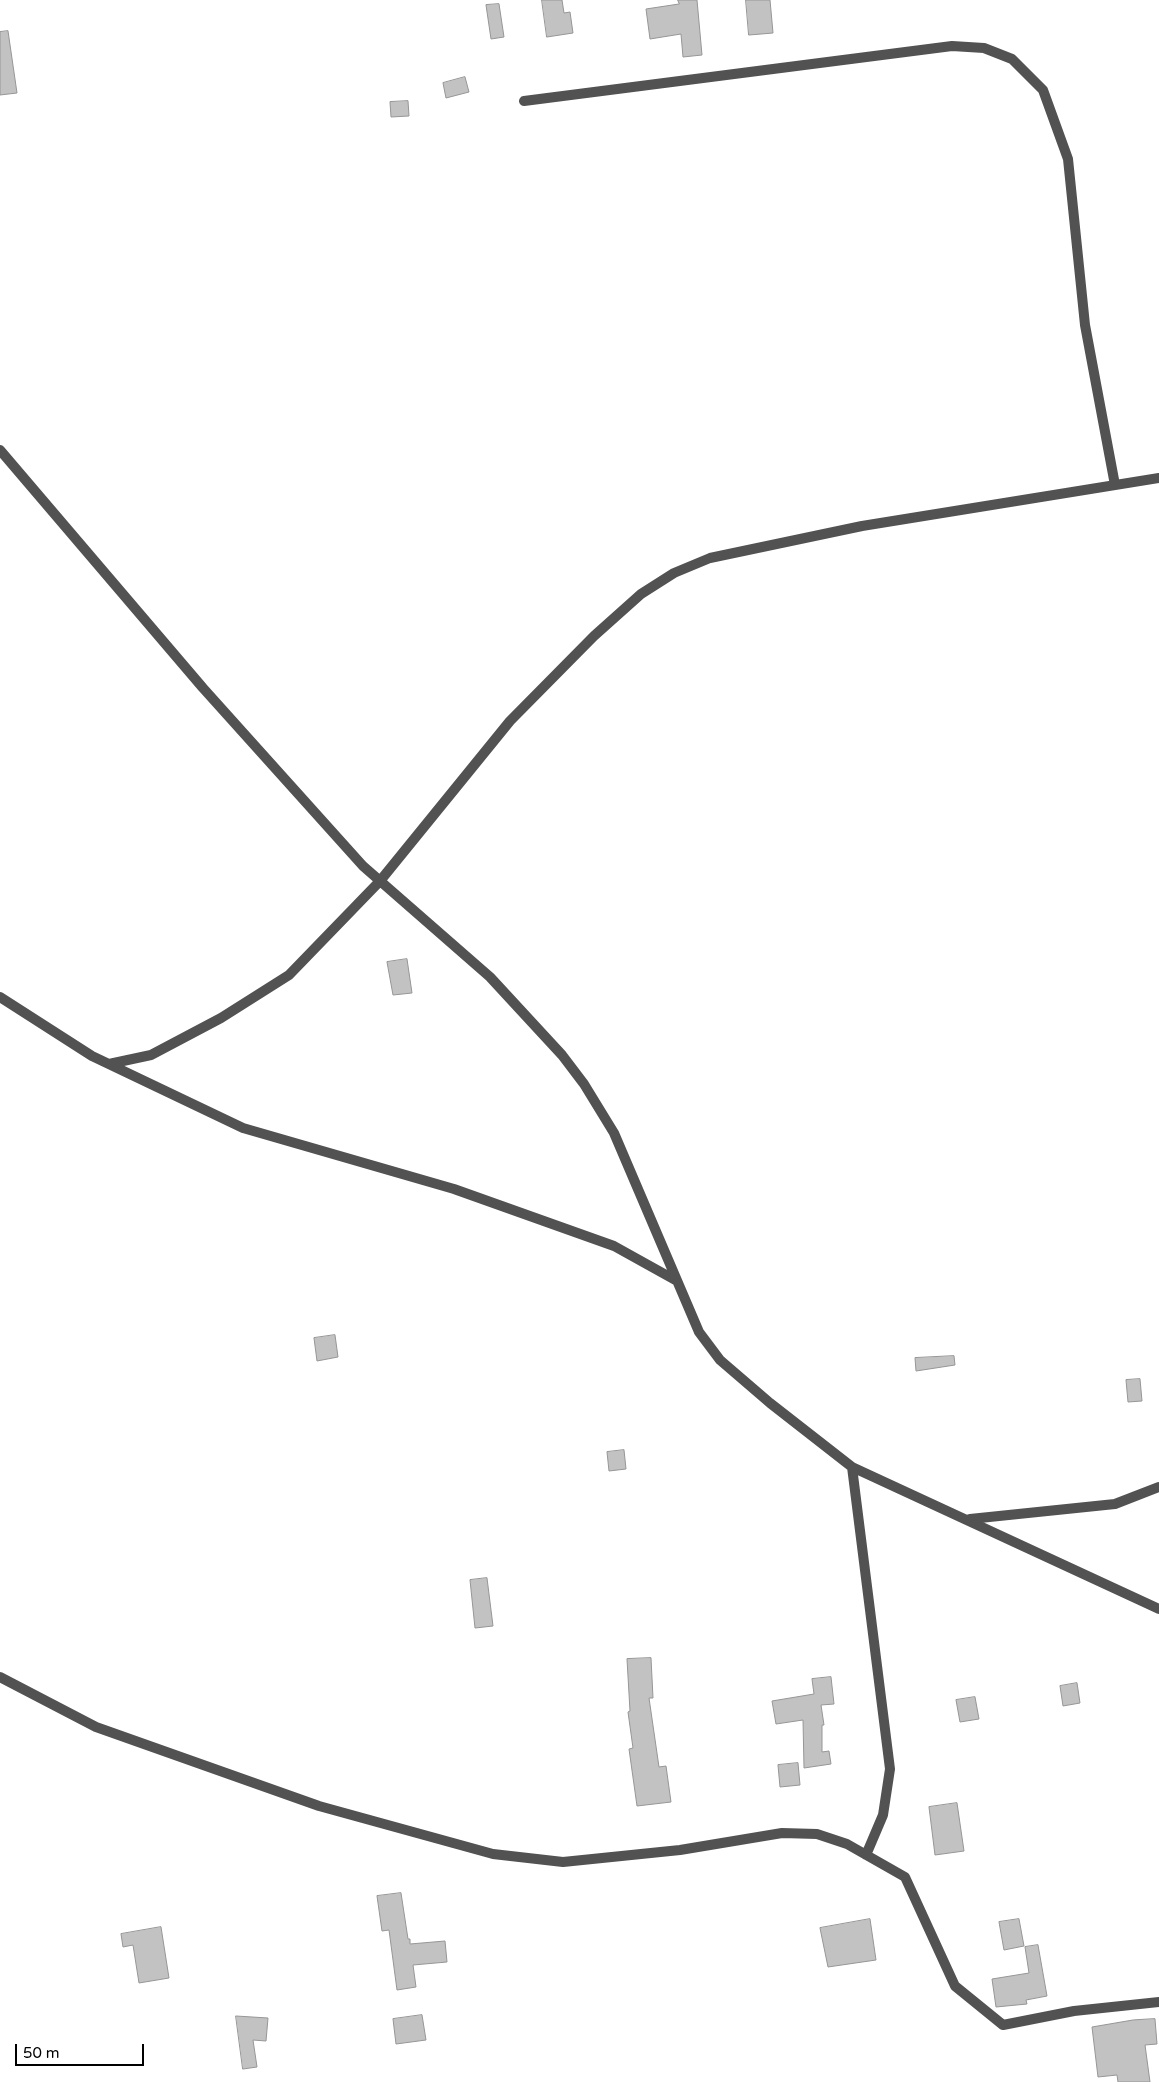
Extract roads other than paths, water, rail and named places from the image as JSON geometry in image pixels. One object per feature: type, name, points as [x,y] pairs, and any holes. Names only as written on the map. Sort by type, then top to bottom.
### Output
[{"type":"street","points":[[524,101],[952,46],[984,48],[1012,59],[1043,90],[1068,159],[1086,325],[1114,485]]},
{"type":"street","points":[[0,450],[203,688],[363,866],[490,977],[562,1055],[578,1076],[614,1133],[700,1332],[720,1360],[770,1403],[852,1467],[968,1519],[1159,1609]]},
{"type":"street","points":[[109,1064],[151,1055],[221,1018],[289,974],[380,881],[510,722],[594,636],[642,594],[674,573],[710,558],[862,526],[1159,478]]},
{"type":"street","points":[[0,997],[92,1056],[243,1128],[454,1188],[614,1246],[677,1281]]},
{"type":"street","points":[[852,1467],[890,1768],[883,1815],[866,1855]]},
{"type":"street","points":[[968,1519],[1115,1504],[1159,1487]]},
{"type":"street","points":[[0,1677],[96,1727],[319,1806],[493,1854],[563,1862],[680,1850],[782,1834],[817,1834],[846,1844],[905,1877],[955,1986],[1003,2025],[1074,2011],[1159,2002]]}]
